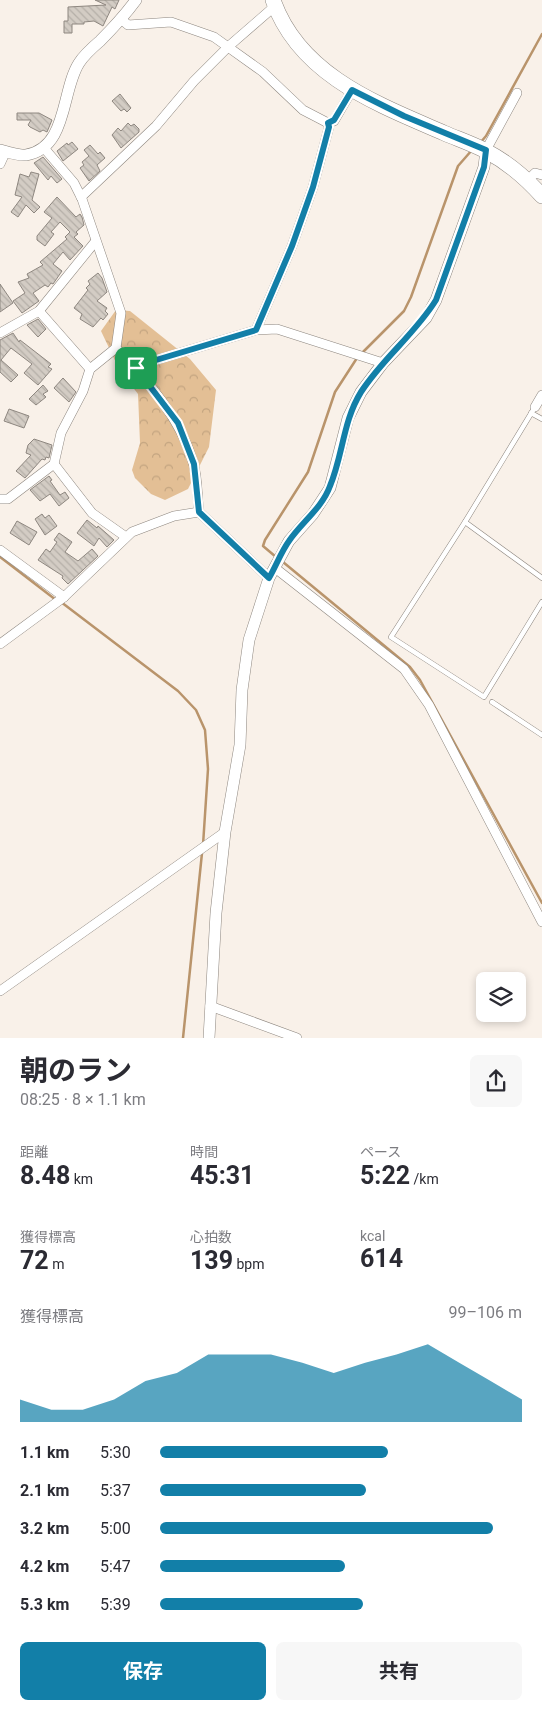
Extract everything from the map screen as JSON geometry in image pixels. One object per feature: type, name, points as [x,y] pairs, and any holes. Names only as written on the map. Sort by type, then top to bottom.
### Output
[{"type":"main road","points":[[274,3],[292,38],[309,58],[327,74],[352,90],[404,116],[486,150],[527,181],[542,196]]},
{"type":"street","points":[[0,164],[3,151],[26,155],[44,148],[54,137],[63,113],[71,80],[80,61],[121,19],[136,0]]},
{"type":"street","points":[[81,197],[156,126],[194,81],[274,3]]},
{"type":"street","points":[[121,19],[128,25],[171,22],[214,36],[263,72],[303,110],[328,123]]},
{"type":"street","points":[[328,123],[334,120],[352,90]]},
{"type":"street","points":[[209,1038],[216,914],[225,832],[240,745],[242,690],[249,640],[269,578],[289,541],[313,514],[330,488],[348,418],[361,392],[383,363],[426,318],[436,300],[484,167],[486,150],[517,93]]},
{"type":"street","points":[[256,330],[292,246],[310,195],[329,127],[328,123]]},
{"type":"street","points":[[0,499],[8,499],[54,464],[61,433],[83,391],[90,369],[116,348],[120,312],[81,197],[74,183],[44,148]]},
{"type":"street","points":[[527,181],[535,173],[542,175]]},
{"type":"street","points":[[0,333],[39,311],[95,242]]},
{"type":"street","points":[[39,311],[90,369]]},
{"type":"street","points":[[136,368],[146,363],[256,330],[277,329],[383,363]]},
{"type":"street","points":[[116,348],[136,368],[178,423],[194,464],[199,512],[269,578]]},
{"type":"street","points":[[533,410],[542,395]]},
{"type":"street","points":[[54,464],[92,513],[126,537]]},
{"type":"street","points":[[0,644],[64,597],[132,532],[174,516],[199,512]]},
{"type":"street","points":[[0,550],[64,597]]},
{"type":"street","points":[[275,568],[404,669],[429,705],[542,922]]},
{"type":"street","points":[[0,990],[225,832]]},
{"type":"street","points":[[210,1006],[297,1038]]},
{"type":"lane","points":[[542,419],[533,410],[465,522],[391,637],[484,697],[542,602]]},
{"type":"lane","points":[[465,522],[542,578]]},
{"type":"lane","points":[[492,702],[542,735]]},
{"type":"green space","points":[[116,310],[130,311],[190,359],[216,390],[209,447],[188,489],[165,500],[151,494],[135,478],[132,470],[140,443],[138,394],[119,369],[101,331]]},
{"type":"building","points":[[95,0],[119,0],[115,9],[112,7],[103,26],[94,21],[84,22],[84,24],[72,24],[72,33],[64,33],[64,21],[68,21],[68,7],[106,5]]},
{"type":"building","points":[[120,94],[131,108],[127,112],[124,109],[121,111],[112,101]]},
{"type":"building","points":[[17,113],[39,113],[52,120],[47,132],[43,130],[40,132],[28,125],[31,120],[17,120]]},
{"type":"building","points":[[128,123],[131,126],[134,124],[139,129],[139,132],[121,148],[112,135],[118,128],[121,131]]},
{"type":"building","points":[[72,142],[78,149],[63,161],[57,151],[67,143],[68,145]]},
{"type":"building","points":[[90,145],[98,154],[100,152],[105,158],[97,165],[100,171],[89,181],[80,168],[84,165],[82,162],[89,156],[84,150]]},
{"type":"building","points":[[43,157],[62,179],[57,183],[51,176],[48,180],[34,163]]},
{"type":"building","points":[[31,172],[39,174],[32,200],[40,207],[34,213],[26,205],[18,217],[11,212],[22,197],[15,195],[20,174],[29,177]]},
{"type":"building","points":[[57,197],[76,217],[80,214],[82,217],[84,225],[76,232],[78,234],[74,237],[83,246],[70,260],[63,252],[53,264],[62,271],[53,284],[51,283],[48,287],[45,285],[33,293],[39,301],[22,313],[13,301],[25,293],[18,282],[29,278],[27,274],[43,265],[40,262],[67,239],[65,237],[70,232],[60,222],[51,232],[54,234],[45,246],[37,240],[37,236],[52,218],[44,212]]},
{"type":"building","points":[[98,273],[107,292],[97,301],[107,308],[105,311],[108,314],[103,320],[101,318],[93,327],[80,319],[82,314],[74,308],[88,290],[86,288],[90,284],[88,281]]},
{"type":"building","points":[[0,284],[13,303],[0,312]]},
{"type":"building","points":[[38,319],[46,329],[38,337],[27,325]]},
{"type":"building","points":[[13,333],[19,342],[20,340],[51,364],[48,367],[52,369],[38,385],[24,373],[32,364],[11,348],[1,360],[18,375],[11,382],[0,372],[0,340]]},
{"type":"building","points":[[63,378],[76,392],[69,402],[54,388]]},
{"type":"building","points":[[43,385],[48,391],[43,394],[46,397],[36,405],[29,399]]},
{"type":"building","points":[[9,409],[29,416],[24,428],[4,421]]},
{"type":"building","points":[[34,439],[52,445],[49,458],[42,459],[25,478],[16,471],[31,455],[26,453],[28,445]]},
{"type":"building","points":[[49,476],[52,480],[50,481],[60,495],[65,492],[69,498],[59,506],[50,494],[40,501],[30,490]]},
{"type":"building","points":[[42,514],[45,518],[49,515],[57,526],[45,535],[35,519]]},
{"type":"building","points":[[87,520],[97,528],[98,526],[114,540],[107,547],[99,538],[94,546],[77,533]]},
{"type":"building","points":[[17,521],[37,532],[29,545],[10,533]]},
{"type":"building","points":[[59,533],[72,542],[65,552],[78,561],[92,549],[98,556],[68,584],[62,578],[63,576],[38,560],[46,549],[50,552],[57,542],[54,540]]},
{"type":"waterway","points":[[480,143],[486,136],[542,34]]},
{"type":"waterway","points":[[361,354],[404,311],[411,297],[458,166],[472,150]]},
{"type":"waterway","points":[[276,557],[263,546],[265,540],[308,472],[335,392],[357,358]]},
{"type":"waterway","points":[[0,557],[56,600]]},
{"type":"waterway","points":[[283,562],[410,667],[420,680],[542,903]]},
{"type":"waterway","points":[[61,602],[178,691],[196,710],[205,730],[208,769],[203,845]]},
{"type":"waterway","points":[[183,1038],[202,853]]},
{"type":"route","points":[[352,90],[404,116],[486,150],[484,167],[436,300],[426,318],[383,363],[361,392],[348,418],[330,488],[313,514],[289,541],[269,578],[214,524],[199,512],[194,464],[178,423],[136,368],[146,363],[256,330],[292,246],[313,187],[329,127],[328,123],[334,120],[342,109],[352,90]]}]
